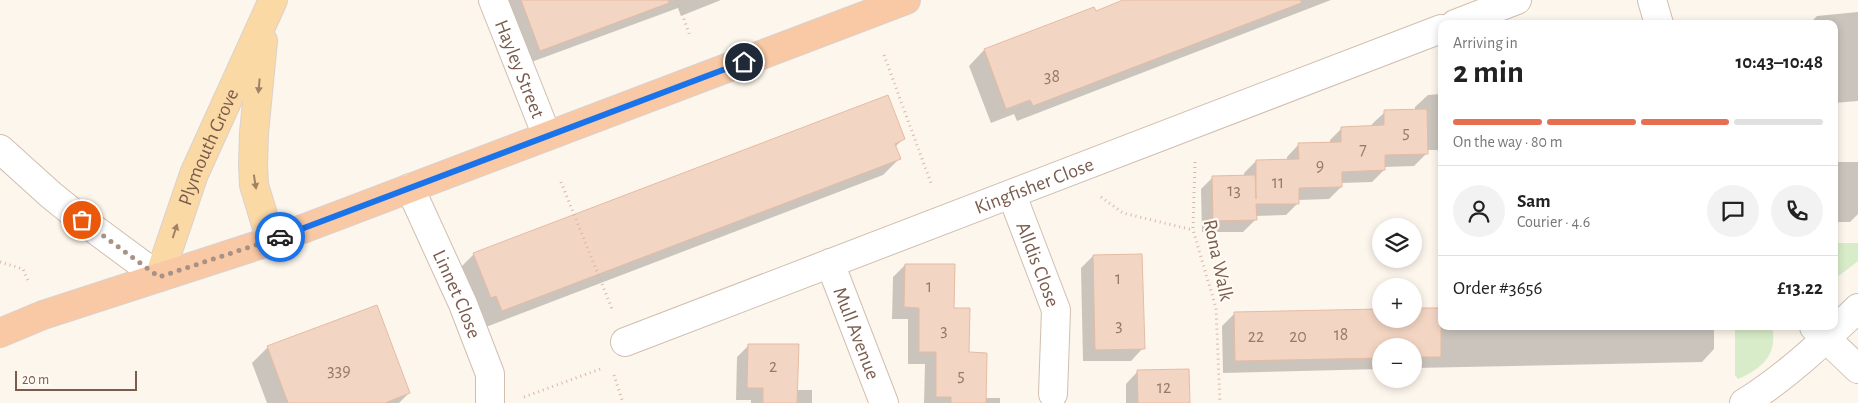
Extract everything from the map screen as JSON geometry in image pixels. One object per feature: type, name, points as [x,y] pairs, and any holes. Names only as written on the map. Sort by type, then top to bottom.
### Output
[{"type":"highway","points":[[0,333],[43,314],[271,241],[906,0]]},
{"type":"main road","name":"Plymouth Grove","points":[[269,10],[254,134],[253,165],[254,185],[271,241]]},
{"type":"main road","name":"Plymouth Grove","points":[[159,277],[194,174],[269,10]]},
{"type":"street","name":"Hayley Street","points":[[494,0],[547,136]]},
{"type":"street","points":[[1465,20],[1517,0]]},
{"type":"street","points":[[1652,0],[1658,20]]},
{"type":"street","name":"Kingfisher Close","points":[[625,342],[1438,30]]},
{"type":"street","points":[[0,148],[51,195],[159,277]]},
{"type":"street","name":"Linnet Close","points":[[410,188],[463,304],[490,374],[490,403]]},
{"type":"street","name":"Alldis Close","points":[[1012,195],[1056,310],[1052,394]]},
{"type":"street","name":"Mull Avenue","points":[[830,263],[884,403]]},
{"type":"street","points":[[1838,321],[1858,308]]},
{"type":"street","points":[[1744,403],[1779,380],[1820,333],[1858,369]]},
{"type":"path","points":[[677,0],[690,36]]},
{"type":"path","points":[[884,55],[945,220]]},
{"type":"path","name":"Rona Walk","points":[[1196,123],[1193,230],[1216,308],[1220,403]]},
{"type":"path","points":[[519,399],[610,365],[625,342],[561,182]]},
{"type":"path","points":[[1094,193],[1123,213],[1193,230]]},
{"type":"path","points":[[610,365],[623,403]]},
{"type":"green space","points":[[1838,243],[1858,243],[1858,261],[1838,276]]},
{"type":"green space","points":[[1735,330],[1772,330],[1773,345],[1767,359],[1747,375],[1738,379],[1735,375]]},
{"type":"building","points":[[521,0],[668,0],[669,3],[540,51]]},
{"type":"building","points":[[1123,0],[1301,0],[1301,3],[1033,106],[1030,100],[1006,109],[984,49],[1094,7],[1096,11]]},
{"type":"building","points":[[888,95],[905,139],[895,144],[901,159],[502,311],[496,296],[491,298],[473,253]]},
{"type":"building","points":[[1427,109],[1428,154],[1385,155],[1385,170],[1342,172],[1342,187],[1299,188],[1299,204],[1256,204],[1257,220],[1213,221],[1212,176],[1255,175],[1256,199],[1256,160],[1299,159],[1298,143],[1341,142],[1341,127],[1384,125],[1384,110]]},
{"type":"building","points":[[1142,254],[1145,349],[1095,350],[1093,255]]},
{"type":"building","points":[[905,264],[955,264],[954,308],[970,308],[969,352],[987,353],[986,403],[951,403],[951,397],[936,397],[936,352],[919,352],[919,308],[904,307]]},
{"type":"building","points":[[377,305],[410,393],[385,403],[288,403],[267,346]]},
{"type":"building","points":[[1422,308],[1438,308],[1438,330],[1441,330],[1441,357],[1422,357],[1422,338],[1372,338],[1372,358],[1235,361],[1234,312],[1372,309],[1372,328],[1422,328]]},
{"type":"building","points":[[748,344],[799,344],[797,403],[763,403],[763,388],[747,388]]},
{"type":"building","points":[[1189,369],[1190,403],[1138,403],[1137,370]]},
{"type":"way so far","points":[[82,220],[159,277],[280,237]]},
{"type":"route","points":[[280,237],[744,62]]}]
